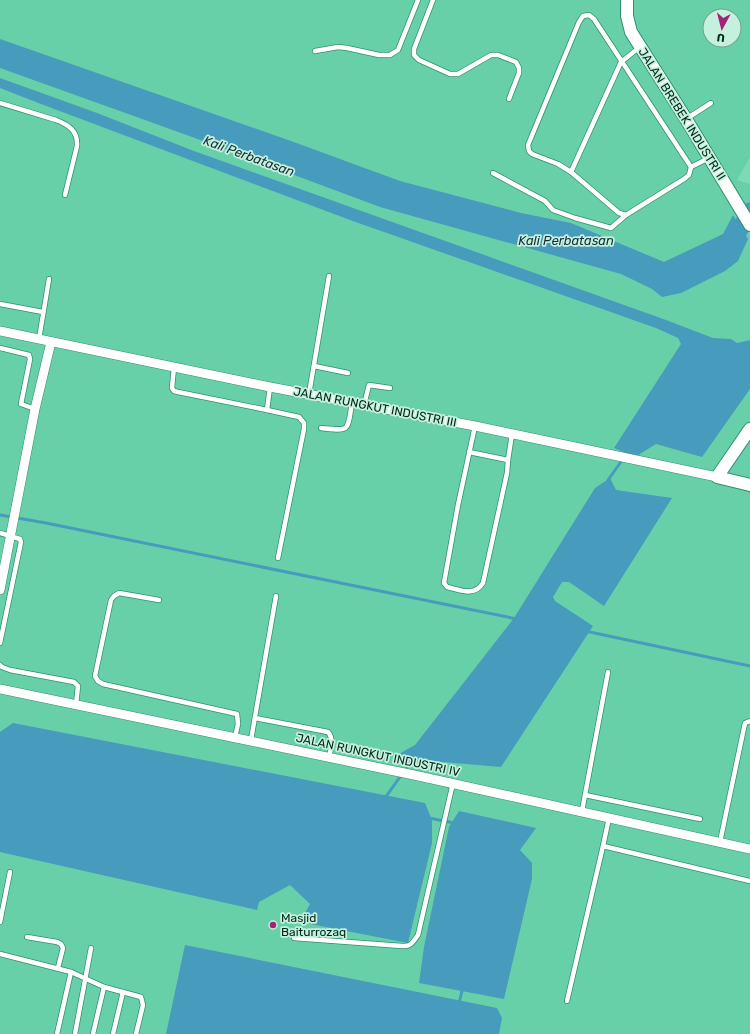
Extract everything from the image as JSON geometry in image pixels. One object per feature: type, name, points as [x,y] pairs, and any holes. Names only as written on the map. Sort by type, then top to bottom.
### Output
[{"type":"street","name":"JALAN BREBEK INDUSTRI II","points":[[627,0],[627,16],[631,32],[750,225]]},
{"type":"street","name":"JALAN RUNGKUT INDUSTRI III","points":[[0,331],[270,387],[475,426],[750,485]]},
{"type":"street","points":[[0,590],[35,409],[51,342]]},
{"type":"street","points":[[717,477],[750,429]]},
{"type":"street","name":"JALAN RUNGKUT INDUSTRI IV","points":[[0,689],[414,774],[750,849]]},
{"type":"lane","points":[[315,51],[338,47],[379,55],[390,55],[398,50],[418,0]]},
{"type":"lane","points":[[433,0],[414,49],[414,55],[419,60],[450,74],[458,74],[491,55],[498,55],[516,62],[519,68],[519,73],[509,99]]},
{"type":"lane","points":[[493,173],[545,201],[553,210],[611,228],[626,215],[689,175],[691,167],[594,19],[589,15],[583,16],[528,144],[529,151],[532,154],[571,172],[619,213],[626,215]]},
{"type":"lane","points":[[571,172],[622,62],[640,46]]},
{"type":"lane","points":[[0,103],[64,123],[73,131],[78,139],[65,195]]},
{"type":"lane","points":[[686,119],[711,103]]},
{"type":"lane","points":[[691,167],[709,158]]},
{"type":"lane","points":[[309,394],[328,276]]},
{"type":"lane","points":[[39,339],[49,279]]},
{"type":"lane","points":[[0,304],[44,312]]},
{"type":"lane","points":[[0,348],[29,355],[30,359],[21,404],[35,409]]},
{"type":"lane","points":[[174,366],[172,388],[174,391],[299,417],[304,423],[278,558]]},
{"type":"lane","points":[[314,366],[348,373]]},
{"type":"lane","points":[[364,405],[369,385],[390,388]]},
{"type":"lane","points":[[266,410],[270,387]]},
{"type":"lane","points":[[321,428],[341,430],[346,428],[349,425],[352,403]]},
{"type":"lane","points":[[475,426],[444,583],[447,587],[458,590],[473,592],[479,589],[483,583],[507,473],[512,434]]},
{"type":"lane","points":[[469,452],[508,460]]},
{"type":"lane","points":[[0,533],[20,539],[21,542],[0,643]]},
{"type":"lane","points":[[159,600],[119,593],[114,596],[111,600],[95,676],[98,681],[103,684],[237,714],[238,724],[235,737]]},
{"type":"lane","points":[[251,740],[276,596]]},
{"type":"lane","points":[[0,665],[10,670],[74,682],[78,686],[76,705]]},
{"type":"lane","points":[[582,811],[608,672]]},
{"type":"lane","points":[[255,718],[328,732],[332,736],[329,757]]},
{"type":"lane","points":[[720,842],[745,723],[750,721]]},
{"type":"lane","points":[[294,938],[408,947],[418,935],[453,783]]},
{"type":"lane","points":[[585,795],[700,819]]},
{"type":"lane","points":[[567,1001],[609,817]]},
{"type":"lane","points":[[603,846],[750,881]]},
{"type":"lane","points":[[0,922],[10,872]]},
{"type":"lane","points":[[27,937],[61,944],[63,948],[58,968]]},
{"type":"lane","points":[[75,1034],[91,948]]},
{"type":"lane","points":[[0,954],[58,968],[71,972],[104,987],[141,997],[143,1002],[136,1034]]},
{"type":"lane","points":[[57,1034],[71,972]]},
{"type":"lane","points":[[93,1034],[104,987]]},
{"type":"lane","points":[[113,1034],[123,992]]},
{"type":"shaded area","points":[[0,0],[750,0],[750,157],[737,180],[750,184],[750,1034],[0,1034]]},
{"type":"water","name":"Kali Perbatasan","points":[[0,39],[291,141],[400,181],[521,213],[571,223],[664,262],[723,234],[733,215],[748,239],[738,261],[725,271],[681,293],[662,297],[652,289],[621,274],[380,207],[195,138],[0,68]]},
{"type":"water","points":[[0,78],[97,113],[194,151],[713,338],[731,339],[737,343],[750,340],[750,389],[702,457],[656,444],[635,457],[614,448],[681,344],[678,338],[656,328],[350,220],[41,104],[0,88]]},
{"type":"water","points":[[610,478],[616,490],[672,498],[604,606],[569,582],[562,582],[553,597],[555,601],[593,626],[501,767],[431,761],[406,762],[397,755],[415,745],[514,618],[595,488]]},
{"type":"water","points":[[13,723],[425,803],[432,820],[432,843],[408,943],[300,922],[310,904],[290,885],[259,902],[257,910],[0,852],[0,732]]},
{"type":"water","points":[[459,811],[536,828],[520,850],[532,863],[532,879],[504,999],[419,983],[424,947],[449,827]]},
{"type":"water","points":[[185,945],[497,1008],[502,1018],[499,1034],[166,1034]]},
{"type":"waterway","name":"Kali Perbatasan","points":[[730,247],[750,211]]},
{"type":"waterway","points":[[608,480],[623,459]]},
{"type":"waterway","points":[[0,515],[46,523],[517,619]]},
{"type":"waterway","points":[[585,631],[750,666]]},
{"type":"waterway","points":[[385,798],[412,760]]},
{"type":"waterway","points":[[429,818],[454,823]]},
{"type":"waterway","points":[[459,1003],[463,987]]},
{"type":"place","name":"Masjid Baiturrozaq","points":[[273,925]]}]
